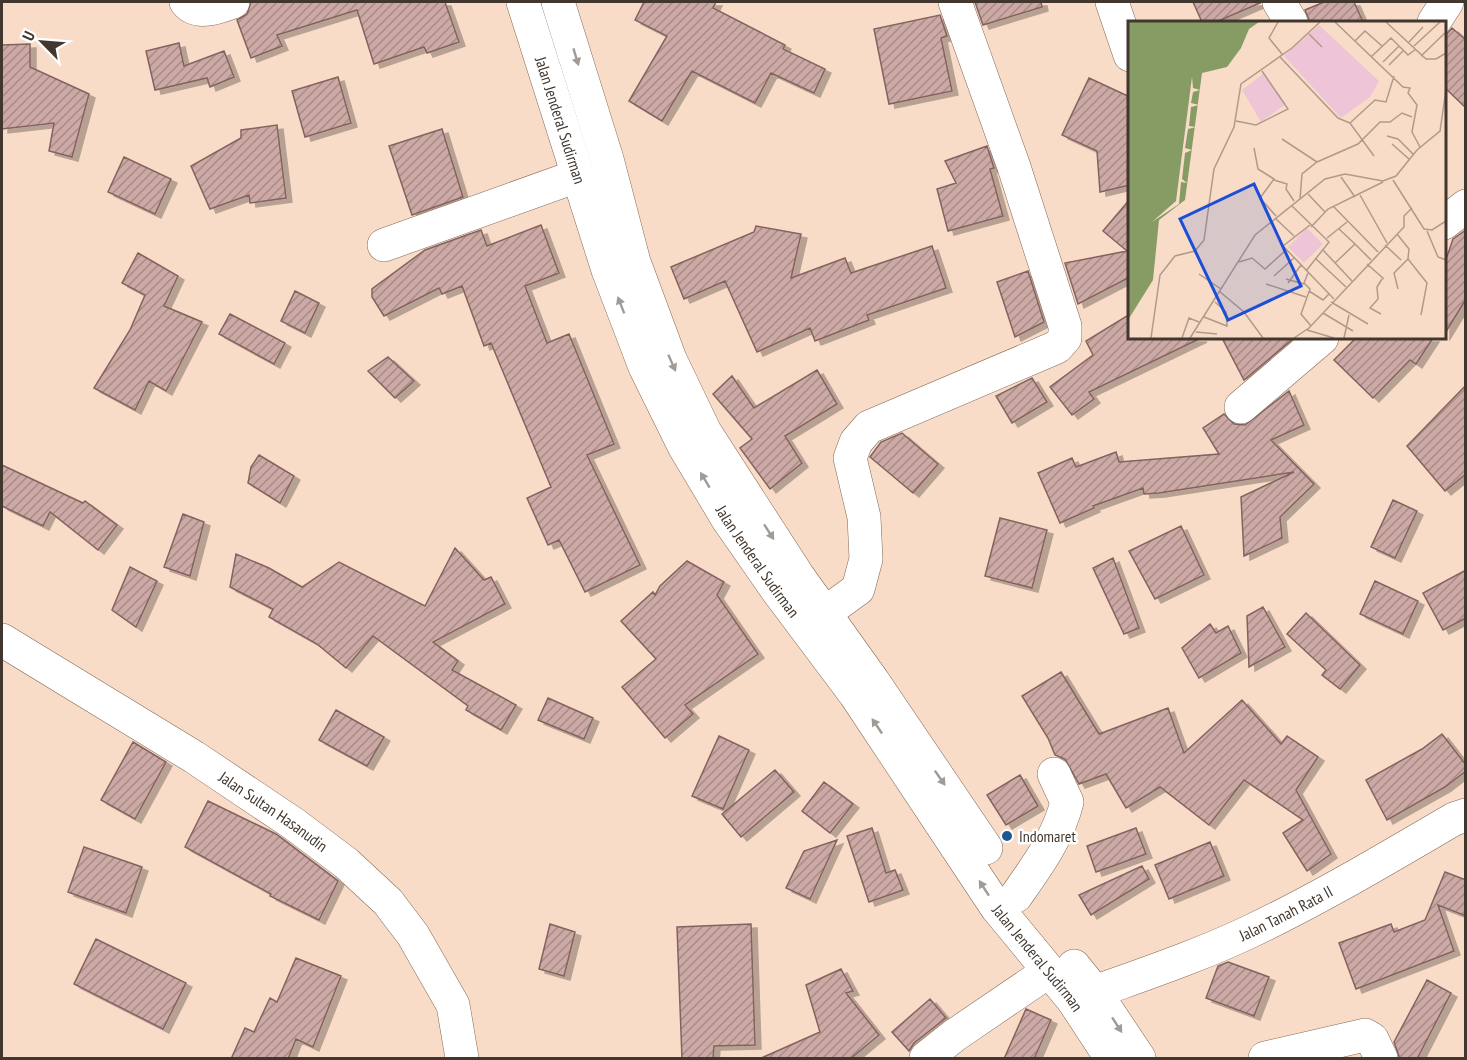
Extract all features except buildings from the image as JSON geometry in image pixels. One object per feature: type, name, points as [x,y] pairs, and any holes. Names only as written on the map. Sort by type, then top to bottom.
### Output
[{"type":"main road","points":[[186,2],[192,7],[206,10],[233,2]]},
{"type":"main road","name":"Jalan Jenderal Sudirman","points":[[523,2],[608,270],[645,367],[684,446],[727,518],[815,620],[954,798],[1016,896],[1084,996],[1139,1059]]},
{"type":"main road","name":"Jalan Jenderal Sudirman","points":[[558,2],[607,159],[634,262],[670,359],[705,432],[798,576],[815,620],[868,713],[997,908],[1050,971],[1084,996],[1111,1059]]},
{"type":"main road","points":[[815,620],[858,589],[866,558],[864,517],[850,458],[856,442],[868,427],[1057,347],[1065,338],[1065,326],[1014,167],[955,2]]},
{"type":"main road","points":[[1112,2],[1128,49]]},
{"type":"main road","points":[[1279,2],[1290,21]]},
{"type":"main road","points":[[1435,21],[1447,2]]},
{"type":"main road","points":[[384,245],[577,176]]},
{"type":"main road","points":[[1446,221],[1466,206]]},
{"type":"main road","points":[[1241,407],[1321,339]]},
{"type":"main road","name":"Jalan Sultan Hasanudin","points":[[2,640],[194,757],[294,824],[346,863],[388,902],[413,935],[453,1005],[462,1059]]},
{"type":"main road","points":[[1016,896],[1055,837],[1063,820],[1067,802],[1054,774]]},
{"type":"main road","name":"Jalan Tanah Rata II","points":[[1084,996],[1191,957],[1250,932],[1369,869],[1454,819],[1466,815]]},
{"type":"main road","points":[[926,1059],[955,1035],[1050,971]]},
{"type":"main road","points":[[1265,1059],[1365,1035],[1372,1039],[1381,1059]]},
{"type":"place","name":"Indomaret","points":[[1007,836]]}]
